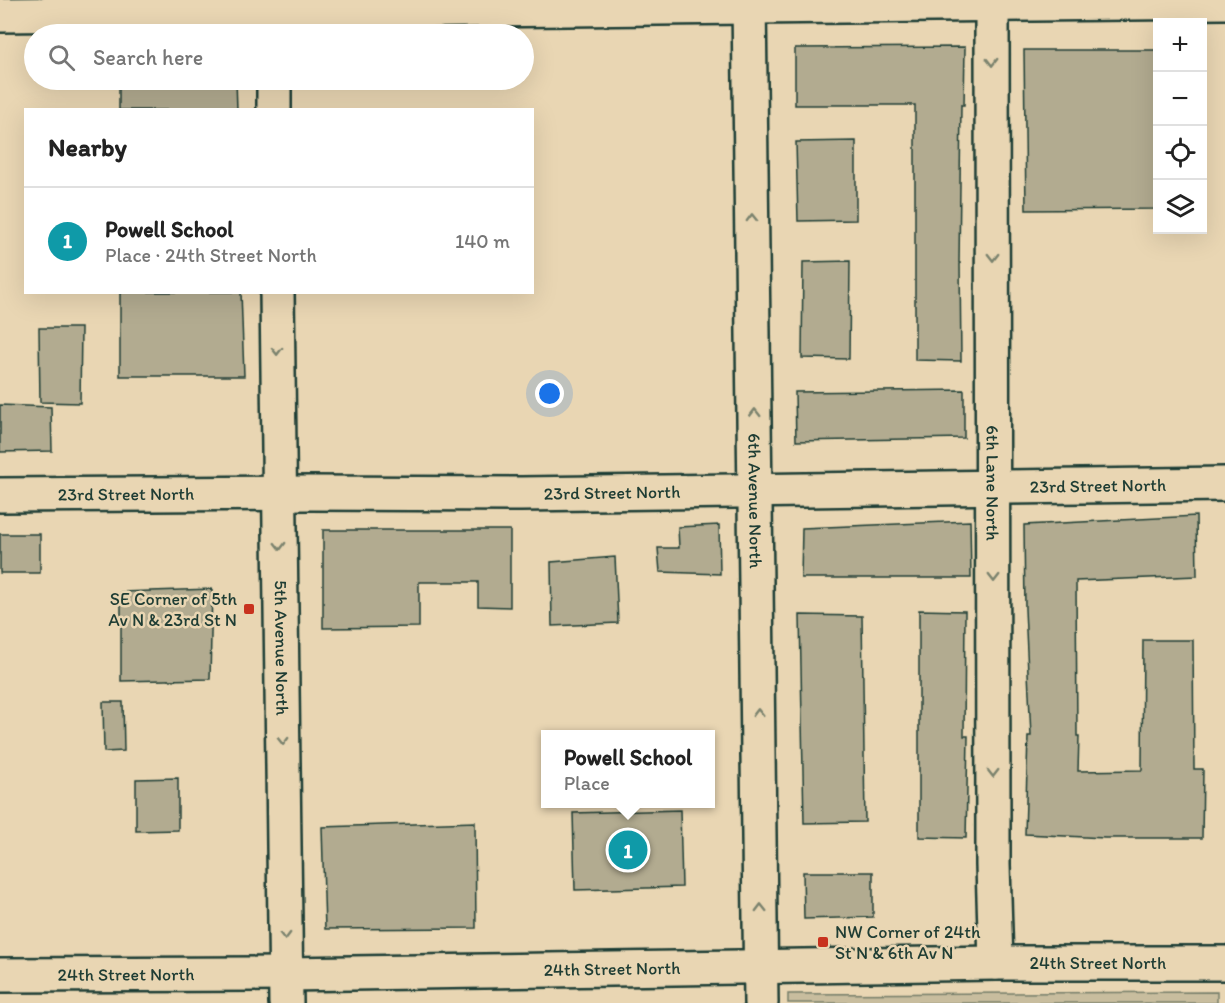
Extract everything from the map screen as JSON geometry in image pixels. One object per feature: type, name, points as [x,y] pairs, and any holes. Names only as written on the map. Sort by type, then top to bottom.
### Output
[{"type":"street","name":"6th Lane North","points":[[992,2],[993,865],[996,963]]},
{"type":"street","points":[[0,15],[273,16],[749,4],[1225,2]]},
{"type":"street","name":"6th Avenue North","points":[[749,4],[761,1003]]},
{"type":"street","points":[[274,90],[274,108]]},
{"type":"street","name":"5th Avenue North","points":[[277,294],[286,988]]},
{"type":"street","name":"23rd Street North","points":[[0,495],[521,494],[1225,484]]},
{"type":"street","name":"24th Street North","points":[[0,975],[286,988],[761,967],[996,963],[1225,963]]},
{"type":"shaded area","points":[[1217,992],[1217,1003],[788,1003],[788,994]]},
{"type":"building","points":[[965,47],[964,105],[961,105],[959,263],[961,361],[915,360],[915,105],[795,105],[795,48]]},
{"type":"building","points":[[1024,50],[1153,50],[1153,209],[1026,210]]},
{"type":"building","points":[[119,90],[236,90],[237,108],[119,108]]},
{"type":"building","points":[[856,141],[856,220],[798,221],[796,142]]},
{"type":"building","points":[[850,261],[849,359],[802,358],[803,262]]},
{"type":"building","points":[[120,294],[241,294],[244,376],[120,376]]},
{"type":"building","points":[[39,328],[81,328],[80,403],[40,402]]},
{"type":"building","points":[[964,390],[964,438],[796,441],[795,392]]},
{"type":"building","points":[[0,405],[51,407],[52,451],[0,452]]},
{"type":"building","points":[[1196,516],[1197,576],[1076,581],[1077,736],[1079,736],[1078,771],[1142,770],[1143,640],[1193,640],[1194,769],[1203,769],[1202,838],[1105,838],[1025,834],[1028,736],[1031,736],[1024,525]]},
{"type":"building","points":[[970,521],[971,578],[801,578],[802,528]]},
{"type":"building","points":[[719,525],[720,574],[660,572],[658,548],[679,548],[678,527]]},
{"type":"building","points":[[323,530],[510,530],[510,607],[478,606],[478,582],[419,582],[419,627],[323,628]]},
{"type":"building","points":[[0,534],[40,534],[40,573],[0,573]]},
{"type":"building","points":[[615,557],[618,623],[552,626],[551,562]]},
{"type":"building","points":[[212,589],[210,679],[121,681],[121,592]]},
{"type":"building","points":[[919,610],[965,611],[964,736],[968,736],[966,838],[919,837]]},
{"type":"building","points":[[800,615],[862,616],[865,822],[804,823]]},
{"type":"building","points":[[103,702],[123,702],[124,751],[104,752]]},
{"type":"building","points":[[178,778],[178,830],[136,831],[136,779]]},
{"type":"building","points":[[680,810],[682,887],[575,890],[573,813]]},
{"type":"building","points":[[475,822],[476,928],[325,929],[322,827]]},
{"type":"building","points":[[803,872],[873,872],[873,917],[804,919]]},
{"type":"place","name":"SE Corner of 5th Av N & 23rd St N","points":[[249,609]]},
{"type":"place","name":"Powell School","points":[[628,850]]},
{"type":"place","name":"NW Corner of 24th St N & 6th Av N","points":[[823,942]]}]
